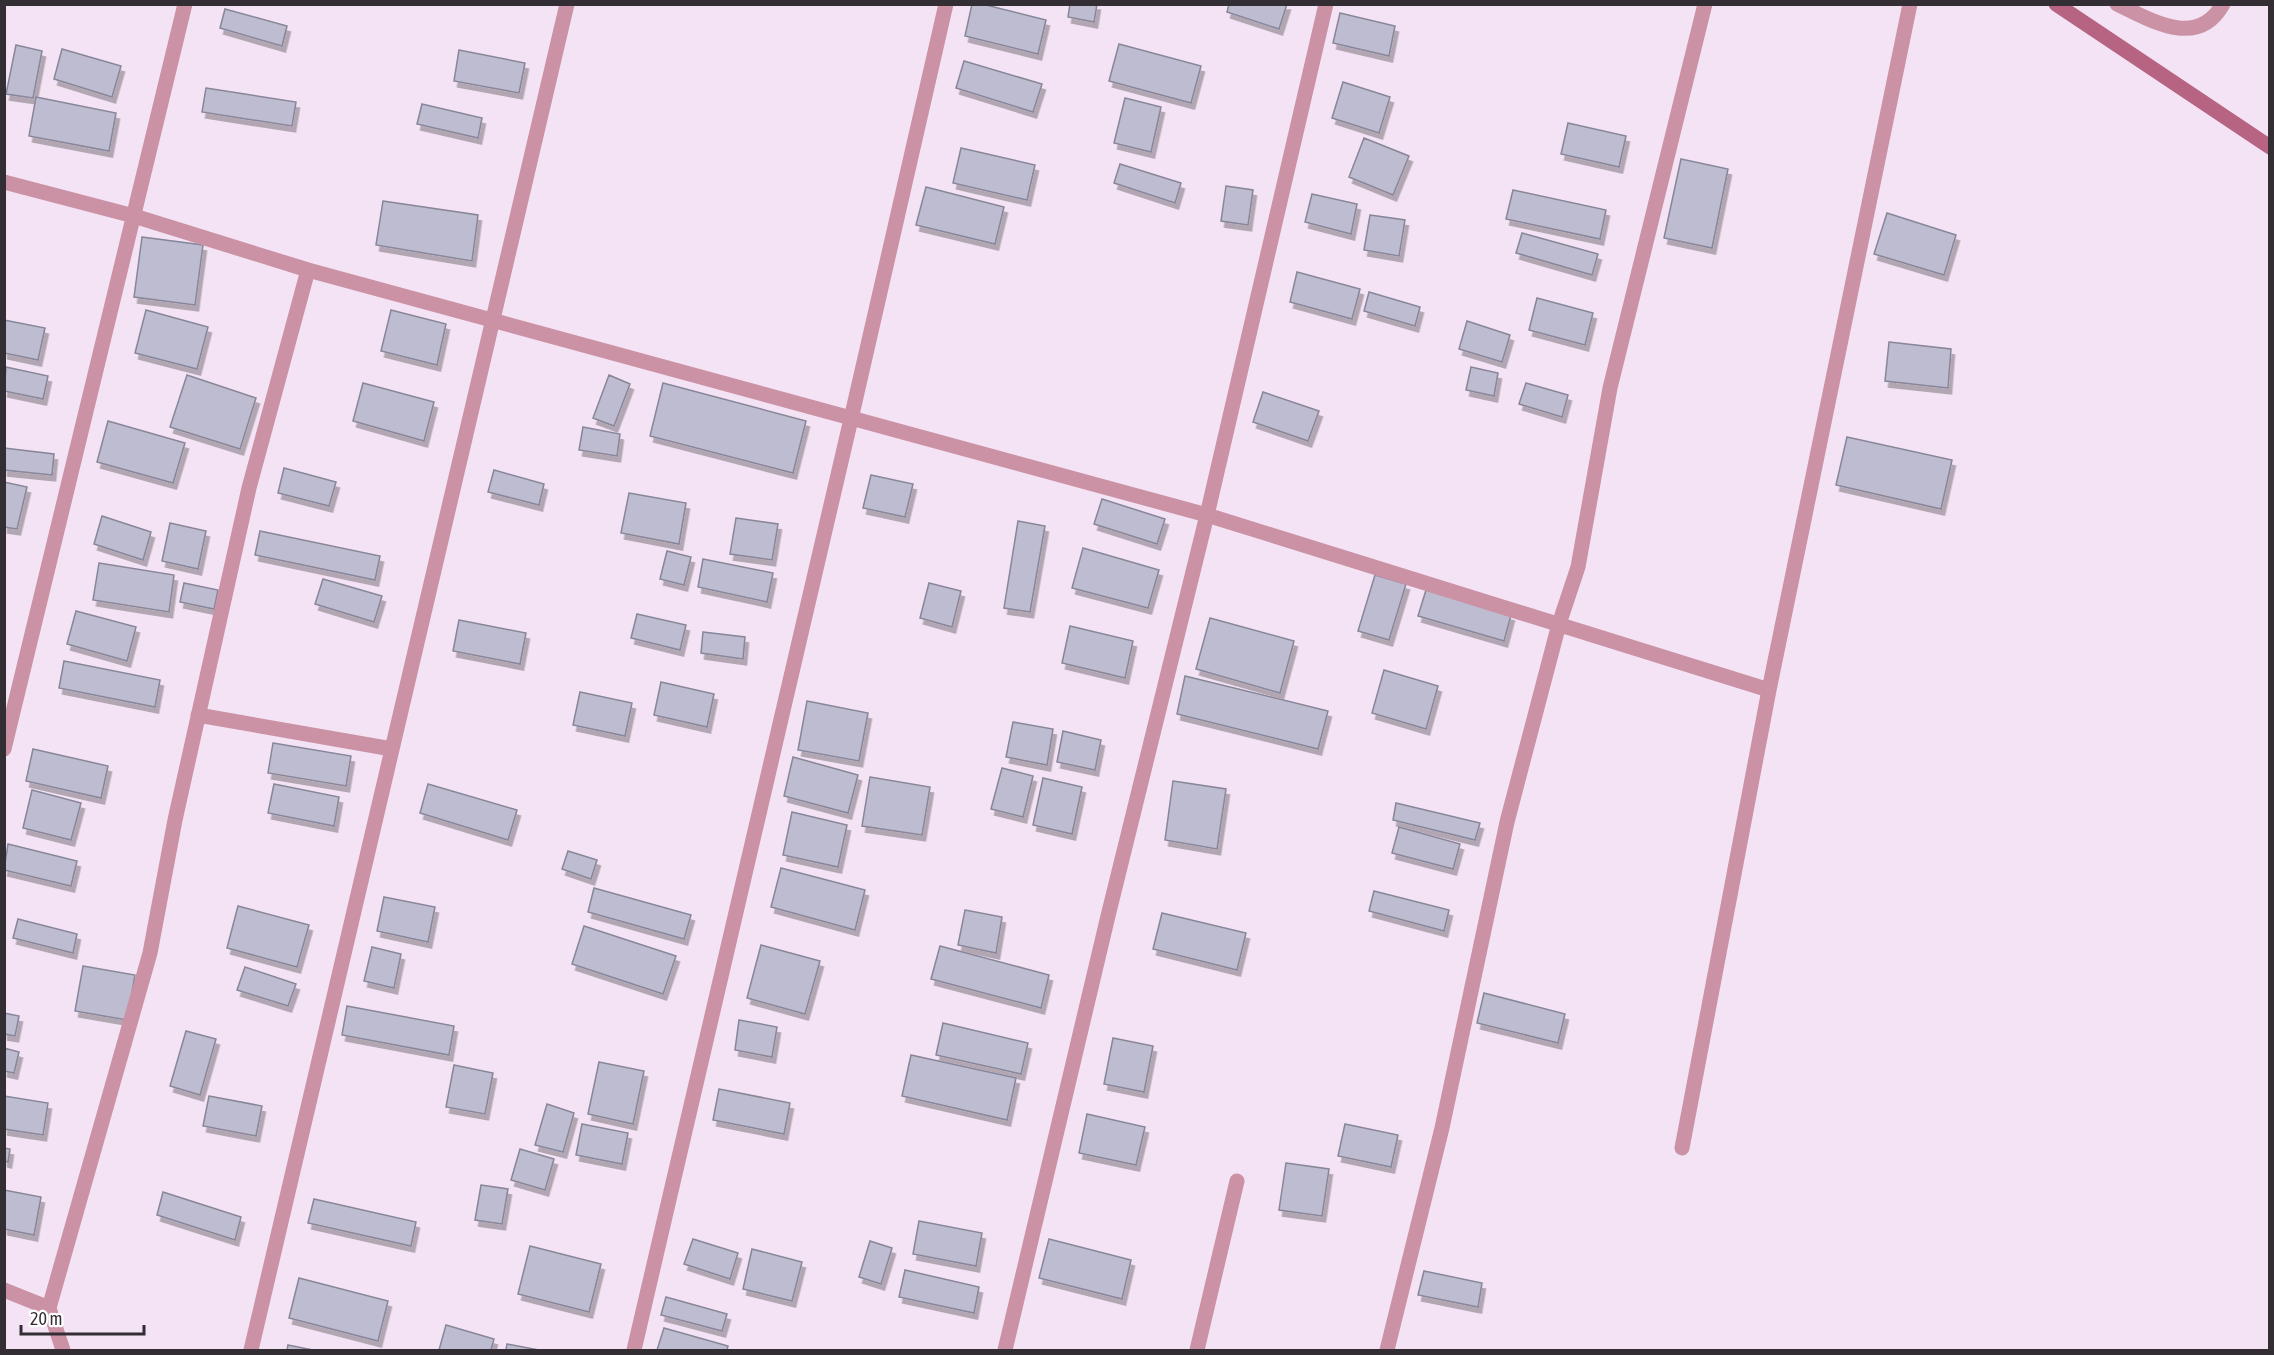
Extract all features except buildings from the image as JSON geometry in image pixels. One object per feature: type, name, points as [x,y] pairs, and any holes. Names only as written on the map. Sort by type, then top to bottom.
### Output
[{"type":"main road","points":[[2056,4],[2270,147]]},
{"type":"street","points":[[4,749],[185,4]]},
{"type":"street","points":[[252,1350],[567,4]]},
{"type":"street","points":[[634,1350],[852,419],[946,4]]},
{"type":"street","points":[[1005,1350],[1111,904],[1207,515],[1326,4]]},
{"type":"street","points":[[1387,1350],[1442,1128],[1508,822],[1559,624],[1578,567],[1610,388],[1705,4]]},
{"type":"street","points":[[1682,1148],[1769,690],[1910,4]]},
{"type":"street","points":[[2117,4],[2162,27],[2199,28],[2216,16],[2223,4]]},
{"type":"street","points":[[4,182],[134,216],[308,270],[1207,515],[1769,690]]},
{"type":"street","points":[[63,1350],[49,1308],[150,953],[175,820],[249,488],[308,270]]},
{"type":"street","points":[[198,715],[392,750]]},
{"type":"street","points":[[1197,1350],[1236,1181]]},
{"type":"street","points":[[4,1290],[49,1308]]}]
